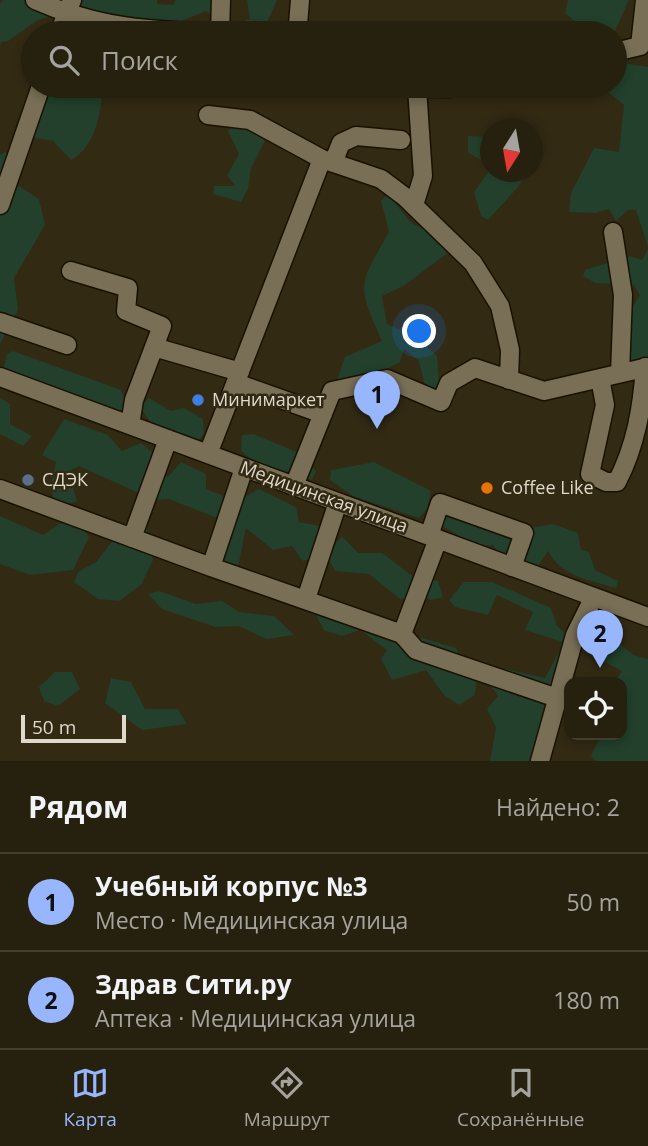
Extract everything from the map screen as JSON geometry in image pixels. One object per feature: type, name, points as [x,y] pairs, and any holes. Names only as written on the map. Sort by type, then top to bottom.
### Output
[{"type":"street","points":[[35,0],[69,7],[113,21]]},
{"type":"street","points":[[220,21],[221,0]]},
{"type":"street","points":[[298,21],[300,0]]},
{"type":"street","points":[[627,49],[640,46],[645,0]]},
{"type":"street","points":[[0,205],[6,166],[36,98]]},
{"type":"street","points":[[414,205],[423,176],[417,98]]},
{"type":"street","points":[[208,115],[250,120],[328,161],[381,179],[414,205],[473,263],[500,306],[510,350],[509,380]]},
{"type":"street","points":[[208,454],[328,161],[341,143],[356,136],[401,140]]},
{"type":"street","points":[[613,232],[623,295],[620,373]]},
{"type":"street","points":[[71,271],[128,288],[126,311],[162,326],[134,400],[130,425]]},
{"type":"street","points":[[2,329],[67,345]]},
{"type":"street","points":[[154,347],[238,377],[323,414]]},
{"type":"street","points":[[294,486],[332,391],[387,379],[441,402],[449,383],[475,368],[544,391],[646,367],[642,409],[629,458],[617,482],[606,482],[590,474],[605,405],[600,378]]},
{"type":"street","name":"Медицинская улица","points":[[0,377],[648,617]]},
{"type":"street","points":[[132,538],[168,439]]},
{"type":"street","points":[[211,567],[244,468]]},
{"type":"street","points":[[0,489],[402,634],[416,650],[557,698]]},
{"type":"street","points":[[306,599],[338,502]]},
{"type":"street","points":[[402,634],[434,538],[440,503],[524,533],[512,567]]},
{"type":"street","points":[[540,761],[575,635],[594,597]]},
{"type":"green space","points":[[3,0],[157,0],[157,4],[173,5],[176,0],[217,0],[212,15],[206,11],[182,21],[66,21],[57,13],[36,21],[21,21],[21,32],[8,41],[1,42],[0,47],[0,4]]},
{"type":"green space","points":[[247,0],[277,0],[268,21],[244,21],[250,19]]},
{"type":"green space","points":[[568,0],[629,0],[619,21],[574,21],[565,13]]},
{"type":"green space","points":[[627,64],[648,67],[648,247],[636,210],[628,210],[616,221],[609,209],[595,213],[569,212],[571,193],[594,148],[619,152],[624,105],[616,98],[627,98]]},
{"type":"green space","points":[[45,98],[101,98],[92,137],[80,154],[71,160],[53,141],[35,138],[32,124],[45,105]]},
{"type":"green space","points":[[237,123],[254,126],[265,140],[251,168],[248,189],[241,202],[213,194],[214,186],[235,186],[227,175],[239,154],[228,131]]},
{"type":"green space","points":[[468,136],[480,137],[480,159],[468,153]]},
{"type":"green space","points":[[4,152],[13,156],[16,184],[39,199],[45,225],[14,278],[18,310],[0,344],[0,155]]},
{"type":"green space","points":[[481,182],[521,182],[488,220],[481,216],[474,192]]},
{"type":"green space","points":[[388,194],[410,222],[441,238],[449,252],[405,285],[382,296],[387,324],[398,329],[418,323],[428,331],[427,347],[437,356],[440,392],[425,387],[419,361],[404,349],[400,362],[387,369],[388,386],[378,405],[346,392],[337,380],[345,357],[382,341],[368,307],[364,285],[371,264],[389,232],[381,201]]},
{"type":"green space","points":[[648,249],[648,372],[635,375],[628,356],[626,335],[630,314],[640,295],[634,285],[595,283],[583,276],[585,270],[630,256],[642,260]]},
{"type":"green space","points":[[13,351],[121,390],[128,408],[124,413],[98,406],[4,367],[7,354]]},
{"type":"green space","points":[[0,398],[10,404],[10,424],[32,436],[23,446],[0,434]]},
{"type":"green space","points":[[149,398],[171,411],[184,408],[203,419],[204,434],[199,440],[151,423],[140,407]]},
{"type":"green space","points":[[64,419],[108,435],[122,451],[141,443],[153,453],[152,468],[168,477],[181,462],[206,474],[206,489],[237,501],[259,489],[296,507],[299,522],[319,526],[318,556],[303,561],[292,546],[273,550],[246,528],[238,567],[227,582],[213,578],[209,561],[227,522],[169,499],[154,500],[79,466],[68,472],[77,501],[58,507],[50,489],[56,462],[42,455]]},
{"type":"green space","points":[[253,434],[297,452],[316,471],[312,480],[252,460],[241,451],[242,435]]},
{"type":"green space","points":[[374,462],[431,491],[427,509],[419,518],[353,496],[330,480],[331,470]]},
{"type":"green space","points":[[473,505],[517,530],[553,524],[578,533],[581,550],[589,552],[595,570],[618,581],[616,588],[569,572],[554,560],[548,551],[538,566],[498,553],[493,545],[478,547],[439,524],[440,509]]},
{"type":"green space","points":[[0,516],[43,535],[59,524],[77,521],[89,537],[73,570],[30,575],[0,564]]},
{"type":"green space","points":[[145,518],[153,560],[141,585],[119,601],[98,599],[74,582],[78,572],[96,562],[130,519]]},
{"type":"green space","points":[[342,536],[358,553],[382,553],[415,578],[438,581],[443,597],[431,600],[422,595],[400,599],[369,574],[335,571],[326,555]]},
{"type":"green space","points":[[464,582],[492,582],[551,608],[557,626],[568,636],[566,643],[525,630],[533,612],[497,595],[488,615],[455,607],[449,600]]},
{"type":"green space","points":[[159,591],[196,604],[222,601],[239,612],[274,616],[294,635],[266,639],[239,626],[216,627],[162,609],[148,594]]},
{"type":"green space","points":[[327,601],[344,603],[362,616],[412,626],[415,636],[456,648],[460,658],[479,661],[475,695],[459,705],[444,695],[426,670],[392,680],[381,659],[387,650],[360,630],[342,636],[324,630],[316,615]]},
{"type":"green space","points":[[601,628],[633,655],[648,659],[648,761],[596,761],[591,756],[599,740],[627,740],[627,677],[618,677],[622,671],[586,652],[583,641]]},
{"type":"green space","points":[[576,649],[567,677],[564,677],[556,710],[558,730],[547,761],[490,761],[496,727],[487,709],[498,696],[488,682],[506,669],[545,678],[560,650]]},
{"type":"green space","points":[[55,672],[72,672],[80,689],[58,706],[44,701],[39,687]]},
{"type":"green space","points":[[111,678],[131,682],[145,709],[178,709],[187,724],[142,730],[105,703]]},
{"type":"place","name":"Минимаркет","points":[[198,400]]},
{"type":"place","name":"Учебный корпус №3","points":[[377,429]]},
{"type":"place","name":"СДЭК","points":[[28,480]]},
{"type":"place","name":"Coffee Like","points":[[487,488]]},
{"type":"place","name":"Здрав Сити.ру","points":[[600,668]]}]
